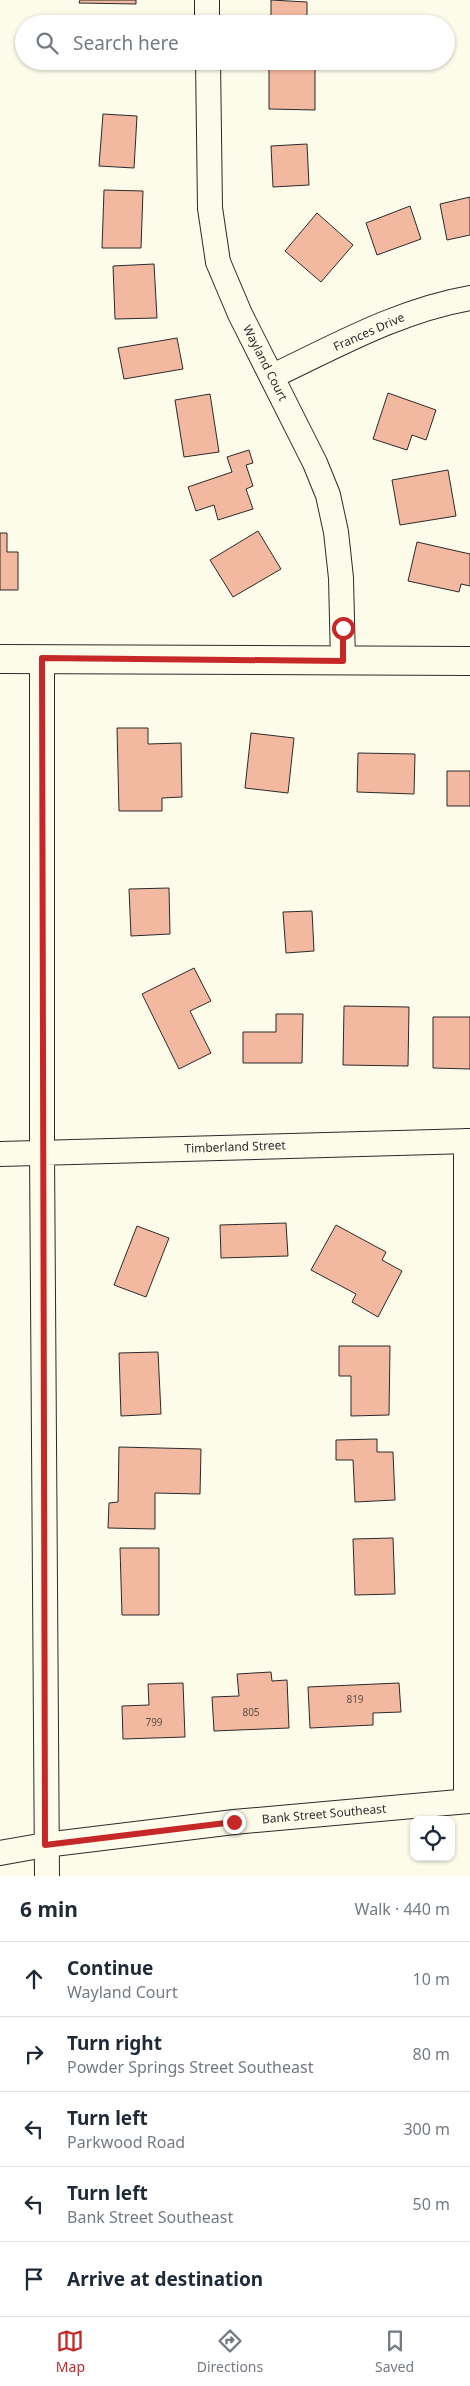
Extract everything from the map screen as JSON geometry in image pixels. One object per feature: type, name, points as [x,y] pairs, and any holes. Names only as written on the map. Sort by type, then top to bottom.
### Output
[{"type":"street","points":[[207,0],[207,15]]},
{"type":"street","name":"Wayland Court","points":[[208,70],[210,208],[218,262],[240,314],[315,463],[328,495],[336,532],[341,578],[343,661]]},
{"type":"street","name":"Frances Drive","points":[[272,376],[403,316],[443,302],[470,298]]},
{"type":"street","points":[[42,658],[42,1152],[45,1845],[47,1876]]},
{"type":"street","points":[[0,659],[470,661]]},
{"type":"street","points":[[468,1141],[468,1801]]},
{"type":"street","name":"Timberland Street","points":[[0,1154],[468,1141]]},
{"type":"street","name":"Bank Street Southeast","points":[[0,1853],[45,1845],[234,1822],[468,1801]]},
{"type":"building","points":[[80,0],[136,0],[136,4],[79,3]]},
{"type":"building","points":[[271,0],[307,2],[307,15],[271,15]]},
{"type":"building","points":[[269,70],[315,70],[315,110],[269,109]]},
{"type":"building","points":[[103,114],[137,116],[134,168],[99,166]]},
{"type":"building","points":[[307,144],[309,185],[273,187],[271,146]]},
{"type":"building","points":[[104,190],[143,191],[141,248],[102,248]]},
{"type":"building","points":[[470,197],[470,235],[447,240],[440,204]]},
{"type":"building","points":[[410,206],[421,239],[377,255],[366,223]]},
{"type":"building","points":[[317,213],[353,245],[321,282],[285,251]]},
{"type":"building","points":[[154,264],[157,318],[115,319],[113,266]]},
{"type":"building","points":[[177,338],[183,369],[124,379],[118,348]]},
{"type":"building","points":[[388,393],[436,410],[426,440],[412,435],[407,450],[373,439]]},
{"type":"building","points":[[210,394],[219,452],[184,457],[175,400]]},
{"type":"building","points":[[249,450],[253,463],[246,465],[253,486],[246,489],[253,509],[218,520],[214,505],[196,511],[188,487],[232,472],[227,457]]},
{"type":"building","points":[[448,470],[456,516],[400,525],[392,480]]},
{"type":"building","points":[[258,531],[281,569],[233,597],[210,560]]},
{"type":"building","points":[[0,533],[7,533],[7,552],[18,552],[18,590],[0,590]]},
{"type":"building","points":[[417,542],[470,554],[470,586],[461,584],[459,592],[408,581]]},
{"type":"building","points":[[117,728],[148,728],[148,744],[181,743],[182,797],[162,798],[162,811],[119,811]]},
{"type":"building","points":[[251,733],[294,738],[288,793],[245,788]]},
{"type":"building","points":[[358,753],[415,754],[414,794],[357,792]]},
{"type":"building","points":[[447,771],[470,771],[470,806],[447,806]]},
{"type":"building","points":[[169,888],[170,934],[131,936],[129,889]]},
{"type":"building","points":[[312,911],[314,951],[286,953],[283,912]]},
{"type":"building","points":[[194,968],[211,1001],[190,1011],[211,1053],[179,1069],[142,994]]},
{"type":"building","points":[[344,1006],[409,1007],[408,1066],[343,1065]]},
{"type":"building","points":[[276,1014],[303,1014],[302,1063],[243,1063],[243,1032],[276,1032]]},
{"type":"building","points":[[433,1017],[470,1017],[470,1069],[433,1068]]},
{"type":"building","points":[[286,1223],[288,1256],[221,1258],[220,1225]]},
{"type":"building","points":[[336,1225],[386,1252],[382,1260],[402,1271],[378,1317],[352,1302],[356,1294],[311,1270]]},
{"type":"building","points":[[137,1226],[169,1238],[146,1297],[114,1285]]},
{"type":"building","points":[[339,1346],[390,1346],[389,1415],[351,1416],[351,1376],[339,1376]]},
{"type":"building","points":[[158,1352],[161,1414],[121,1416],[119,1353]]},
{"type":"building","points":[[377,1439],[377,1452],[393,1452],[395,1500],[355,1502],[353,1460],[336,1460],[336,1440]]},
{"type":"building","points":[[119,1447],[201,1449],[200,1494],[155,1493],[155,1529],[108,1528],[109,1503],[118,1502]]},
{"type":"building","points":[[393,1538],[395,1594],[355,1595],[353,1539]]},
{"type":"building","points":[[120,1548],[159,1548],[159,1615],[122,1615]]},
{"type":"building","points":[[271,1672],[272,1681],[287,1680],[289,1728],[214,1731],[212,1697],[239,1696],[237,1674]]},
{"type":"building","points":[[183,1683],[185,1737],[123,1739],[122,1706],[149,1705],[148,1684]]},
{"type":"building","points":[[399,1683],[401,1712],[373,1713],[373,1725],[310,1728],[308,1687]]},
{"type":"route","points":[[234,1822],[45,1845],[42,658],[343,661],[343,628]]}]
